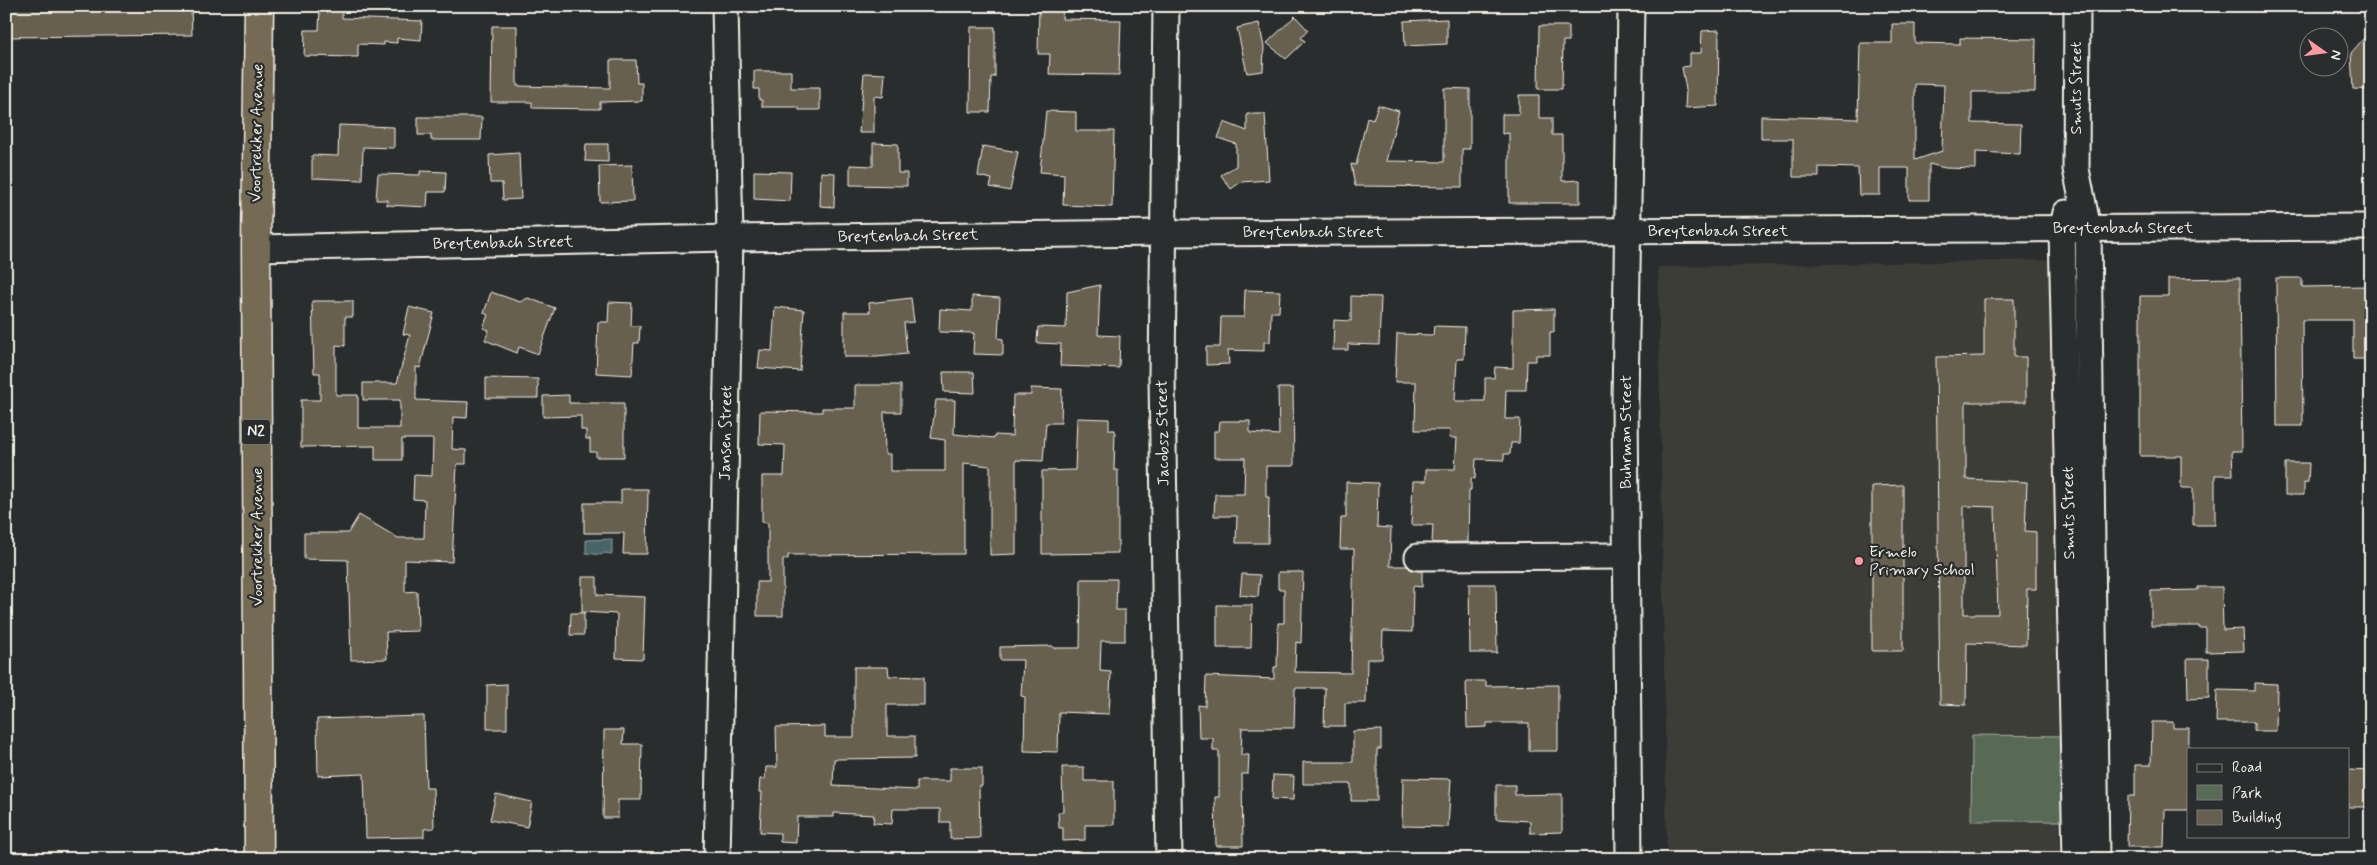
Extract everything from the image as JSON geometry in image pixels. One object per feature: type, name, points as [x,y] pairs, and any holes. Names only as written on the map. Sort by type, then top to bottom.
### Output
[{"type":"highway","name":"Voortrekker Avenue","points":[[259,6],[256,248],[259,859]]},
{"type":"street","name":"Jansen Street","points":[[717,859],[730,238],[726,6]]},
{"type":"street","name":"Jacobsz Street","points":[[1166,6],[1162,377],[1170,859]]},
{"type":"street","name":"Buhrman Street","points":[[1629,859],[1625,402],[1631,6]]},
{"type":"street","name":"Smuts Street","points":[[2076,6],[2076,169],[2088,228],[2096,859]]},
{"type":"street","name":"Smuts Street","points":[[2076,169],[2062,229],[2076,859]]},
{"type":"street","name":"Breytenbach Street","points":[[256,248],[730,238],[1164,233],[2371,228]]},
{"type":"street","points":[[1418,557],[1627,556]]},
{"type":"shaded area","name":"Ermelo Primary School","points":[[2050,260],[2060,854],[1667,859],[1658,267]]},
{"type":"green space","points":[[1972,735],[2067,736],[2066,821],[1971,821]]},
{"type":"water","points":[[612,539],[612,554],[586,553],[586,540]]},
{"type":"building","points":[[6,6],[191,8],[192,35],[6,37]]},
{"type":"building","points":[[320,6],[342,6],[342,18],[422,21],[421,40],[397,38],[397,43],[384,42],[384,45],[358,44],[358,57],[304,56],[305,30],[319,30]]},
{"type":"building","points":[[1039,6],[1063,6],[1062,19],[1121,20],[1119,75],[1049,74],[1050,54],[1038,54]]},
{"type":"building","points":[[1295,16],[1308,30],[1301,38],[1305,41],[1286,59],[1267,43]]},
{"type":"building","points":[[1447,19],[1447,44],[1405,46],[1404,21]]},
{"type":"building","points":[[1259,23],[1264,47],[1263,71],[1247,73],[1237,28]]},
{"type":"building","points":[[1892,24],[1915,24],[1915,43],[1960,44],[1960,38],[2036,39],[2035,92],[1972,92],[1972,123],[2021,124],[2020,154],[1976,152],[1976,169],[1945,168],[1929,164],[1929,200],[1909,200],[1909,168],[1880,168],[1880,195],[1859,195],[1858,168],[1819,167],[1819,177],[1793,177],[1793,139],[1761,139],[1761,116],[1858,119],[1860,43],[1892,43]],"holes":[[[1915,84],[1944,85],[1942,151],[1915,160]]]},
{"type":"building","points":[[492,26],[517,26],[517,86],[610,88],[610,60],[636,60],[637,83],[642,83],[642,101],[600,102],[600,109],[532,108],[532,102],[491,102]]},
{"type":"building","points":[[1539,26],[1569,26],[1569,41],[1563,41],[1562,89],[1538,89]]},
{"type":"building","points":[[971,27],[995,27],[995,77],[991,77],[990,112],[970,112]]},
{"type":"building","points":[[1719,30],[1718,106],[1685,108],[1686,90],[1682,67],[1690,66],[1690,53],[1701,53],[1702,31]]},
{"type":"building","points":[[2371,30],[2371,90],[2353,89],[2351,53]]},
{"type":"building","points":[[754,71],[791,71],[791,88],[820,88],[820,110],[799,110],[798,107],[762,107],[762,100],[759,100],[759,89],[754,89]]},
{"type":"building","points":[[864,73],[885,74],[883,97],[874,96],[874,133],[859,133]]},
{"type":"building","points":[[1444,88],[1470,89],[1470,149],[1462,149],[1462,187],[1355,186],[1351,164],[1356,165],[1367,118],[1373,120],[1378,105],[1399,111],[1386,161],[1444,162]]},
{"type":"building","points":[[1519,95],[1539,95],[1539,118],[1552,118],[1552,135],[1562,135],[1562,181],[1580,180],[1580,203],[1509,203],[1509,133],[1502,134],[1502,114],[1519,114]]},
{"type":"building","points":[[1046,111],[1076,112],[1076,131],[1114,131],[1112,207],[1063,205],[1064,174],[1040,172]]},
{"type":"building","points":[[1247,114],[1265,114],[1269,180],[1241,182],[1231,189],[1221,175],[1236,166],[1236,144],[1218,138],[1224,122],[1247,131]]},
{"type":"building","points":[[418,117],[482,117],[481,140],[431,140],[431,135],[418,135]]},
{"type":"building","points":[[339,125],[394,127],[394,148],[363,147],[362,180],[312,178],[312,155],[338,156]]},
{"type":"building","points":[[873,143],[898,144],[898,173],[907,173],[907,186],[850,185],[850,165],[873,166]]},
{"type":"building","points":[[586,144],[608,144],[608,162],[585,161]]},
{"type":"building","points":[[983,146],[1018,152],[1010,191],[990,187],[992,179],[978,176]]},
{"type":"building","points":[[519,153],[521,199],[503,200],[502,183],[490,183],[489,155]]},
{"type":"building","points":[[632,165],[633,201],[600,202],[599,166]]},
{"type":"building","points":[[420,171],[446,172],[445,192],[428,192],[427,207],[387,205],[387,200],[376,200],[378,174],[420,175]]},
{"type":"building","points":[[754,171],[791,172],[790,201],[754,199]]},
{"type":"building","points":[[821,172],[835,173],[834,207],[820,206]]},
{"type":"building","points":[[2240,278],[2242,451],[2232,451],[2233,475],[2215,475],[2215,525],[2193,525],[2193,488],[2181,488],[2181,456],[2140,456],[2140,296],[2168,296],[2168,279]]},
{"type":"building","points":[[2276,278],[2302,278],[2302,287],[2371,286],[2371,359],[2353,359],[2353,320],[2302,320],[2303,426],[2277,426]]},
{"type":"building","points":[[1100,285],[1098,335],[1120,336],[1119,368],[1060,366],[1061,344],[1037,343],[1038,327],[1066,328],[1067,292]]},
{"type":"building","points":[[1245,290],[1280,291],[1279,312],[1271,312],[1270,342],[1264,342],[1264,351],[1228,350],[1229,364],[1206,365],[1206,347],[1220,347],[1221,317],[1244,317]]},
{"type":"building","points":[[491,292],[520,302],[528,298],[555,308],[538,354],[519,347],[517,353],[485,340],[489,330],[483,328],[488,315],[484,313]]},
{"type":"building","points":[[972,296],[1000,298],[998,338],[1003,339],[1003,355],[973,354],[974,333],[939,332],[940,309],[972,311]]},
{"type":"building","points":[[1351,296],[1381,297],[1379,345],[1348,344],[1348,350],[1333,350],[1334,320],[1351,321]]},
{"type":"building","points":[[911,298],[914,322],[904,323],[907,354],[877,357],[844,357],[844,312],[870,312],[869,303]]},
{"type":"building","points":[[1984,299],[2014,299],[2014,357],[2026,357],[2026,402],[1966,402],[1966,479],[2027,482],[2025,531],[2036,532],[2036,589],[2027,589],[2026,645],[1967,643],[1966,705],[1940,704],[1936,357],[1984,356]],"holes":[[[1964,506],[1995,507],[1998,614],[1964,614]]]},
{"type":"building","points":[[312,301],[353,301],[353,317],[345,317],[345,346],[336,345],[336,395],[358,395],[358,428],[400,428],[400,400],[363,400],[363,383],[397,383],[410,335],[403,334],[409,307],[434,313],[420,368],[416,367],[416,400],[468,402],[467,418],[453,417],[452,449],[466,450],[466,464],[457,464],[452,562],[405,560],[405,592],[417,591],[418,631],[386,632],[387,659],[351,660],[348,560],[304,559],[304,533],[348,533],[359,515],[398,538],[424,538],[425,500],[413,499],[414,475],[432,476],[433,439],[402,439],[402,460],[375,460],[375,446],[301,447],[301,400],[320,400],[320,373],[314,373]]},
{"type":"building","points":[[609,302],[632,303],[631,326],[640,326],[639,343],[634,343],[632,375],[596,373],[598,322],[608,322]]},
{"type":"building","points":[[775,307],[804,310],[800,371],[758,368],[760,350],[772,351]]},
{"type":"building","points":[[1554,309],[1554,332],[1550,332],[1550,355],[1536,355],[1536,361],[1527,361],[1526,390],[1506,390],[1505,419],[1520,419],[1519,443],[1511,443],[1510,454],[1504,454],[1504,460],[1476,459],[1475,479],[1471,478],[1471,490],[1469,490],[1468,542],[1432,543],[1433,525],[1411,525],[1413,481],[1426,481],[1426,469],[1455,469],[1457,438],[1449,438],[1450,430],[1415,430],[1416,382],[1395,382],[1397,334],[1433,335],[1434,326],[1465,327],[1464,359],[1457,359],[1455,401],[1485,401],[1485,378],[1494,378],[1495,367],[1513,368],[1513,310]]},
{"type":"building","points":[[943,372],[974,372],[975,393],[944,392]]},
{"type":"building","points":[[486,378],[538,379],[538,398],[486,398]]},
{"type":"building","points":[[855,385],[901,385],[901,412],[884,412],[885,454],[890,454],[890,471],[945,471],[945,440],[931,438],[936,400],[955,400],[954,434],[994,438],[995,435],[1012,436],[1013,395],[1031,395],[1031,388],[1062,389],[1061,423],[1046,423],[1043,461],[1016,460],[1016,554],[990,555],[990,466],[964,463],[964,554],[788,555],[788,559],[783,559],[783,616],[757,616],[757,582],[768,582],[768,523],[762,522],[762,476],[784,476],[785,445],[759,444],[760,411],[822,412],[822,408],[855,408]]},
{"type":"building","points":[[1278,388],[1293,388],[1294,466],[1266,466],[1266,497],[1269,497],[1268,543],[1236,543],[1237,516],[1214,516],[1215,494],[1244,494],[1245,458],[1214,458],[1214,431],[1219,431],[1220,421],[1250,421],[1250,433],[1279,435]]},
{"type":"building","points":[[569,395],[569,403],[624,403],[624,457],[596,457],[596,452],[590,452],[590,439],[586,439],[586,430],[581,430],[581,416],[543,417],[543,396]]},
{"type":"building","points":[[1077,418],[1109,419],[1109,430],[1115,430],[1114,470],[1118,470],[1118,553],[1042,554],[1042,471],[1075,470]]},
{"type":"building","points":[[2285,463],[2309,463],[2308,482],[2304,483],[2304,495],[2285,495]]},
{"type":"building","points":[[1346,482],[1378,483],[1377,527],[1391,528],[1390,566],[1407,566],[1411,570],[1422,571],[1422,587],[1413,586],[1412,632],[1383,631],[1382,659],[1367,659],[1366,703],[1345,703],[1345,726],[1324,726],[1325,688],[1295,688],[1294,728],[1242,728],[1241,755],[1249,755],[1248,774],[1242,774],[1243,846],[1216,846],[1215,797],[1219,797],[1219,751],[1213,751],[1213,738],[1199,738],[1198,705],[1205,706],[1206,676],[1274,679],[1274,667],[1277,667],[1278,623],[1284,623],[1284,589],[1278,589],[1278,572],[1303,572],[1301,643],[1296,642],[1295,672],[1351,673],[1354,549],[1340,549],[1341,518],[1346,518]]},
{"type":"building","points":[[1903,485],[1903,651],[1872,651],[1872,486]]},
{"type":"building","points":[[621,489],[648,489],[647,554],[623,554],[624,533],[584,533],[584,503],[621,503]]},
{"type":"building","points":[[1242,574],[1260,575],[1258,597],[1240,595]]},
{"type":"building","points":[[582,577],[597,577],[597,595],[645,597],[643,659],[616,658],[617,614],[582,612]]},
{"type":"building","points":[[1081,579],[1117,579],[1116,610],[1125,610],[1125,641],[1101,641],[1100,671],[1111,672],[1109,714],[1059,712],[1058,752],[1024,751],[1025,697],[1021,696],[1023,660],[1000,660],[1000,647],[1053,646],[1053,648],[1080,648]]},
{"type":"building","points":[[1469,584],[1496,584],[1497,653],[1470,653]]},
{"type":"building","points":[[2198,587],[2222,587],[2223,630],[2243,629],[2244,651],[2206,652],[2206,628],[2199,628],[2199,626],[2151,626],[2151,591],[2198,590]]},
{"type":"building","points":[[1217,605],[1252,605],[1251,648],[1217,648]]},
{"type":"building","points":[[571,613],[584,613],[584,635],[570,635]]},
{"type":"building","points":[[2187,659],[2209,659],[2209,698],[2188,699]]},
{"type":"building","points":[[854,667],[888,667],[889,676],[924,677],[924,705],[887,705],[887,736],[915,736],[915,758],[834,759],[833,786],[917,790],[917,781],[950,781],[950,768],[982,768],[982,786],[979,786],[980,838],[950,839],[950,822],[940,822],[940,809],[893,809],[892,824],[873,823],[874,815],[834,813],[834,817],[797,817],[796,843],[780,842],[780,833],[760,832],[762,792],[759,792],[760,779],[765,779],[766,767],[777,767],[776,727],[825,726],[825,737],[854,737]]},
{"type":"building","points":[[1466,681],[1486,681],[1486,686],[1558,685],[1558,751],[1529,751],[1529,723],[1487,723],[1487,727],[1467,728]]},
{"type":"building","points":[[2254,683],[2277,684],[2276,731],[2254,731],[2254,722],[2216,722],[2217,690],[2254,691]]},
{"type":"building","points":[[507,684],[507,729],[487,729],[487,685]]},
{"type":"building","points":[[424,716],[426,788],[433,788],[434,828],[424,829],[424,837],[366,838],[364,774],[318,776],[317,719]]},
{"type":"building","points":[[2152,722],[2173,722],[2173,728],[2189,728],[2189,748],[2187,748],[2187,810],[2165,810],[2164,847],[2127,847],[2128,796],[2135,796],[2135,765],[2151,765]]},
{"type":"building","points":[[604,730],[624,730],[623,744],[642,744],[641,800],[618,800],[618,818],[603,818]]},
{"type":"building","points":[[1381,730],[1381,749],[1377,749],[1377,801],[1351,801],[1351,784],[1303,784],[1303,762],[1353,762],[1353,731]]},
{"type":"building","points":[[1062,767],[1084,767],[1084,781],[1114,781],[1114,825],[1085,825],[1085,840],[1063,841],[1063,828],[1059,828],[1058,812],[1063,812]]},
{"type":"building","points":[[2350,770],[2371,771],[2371,807],[2350,807]]},
{"type":"building","points":[[1273,775],[1294,776],[1293,800],[1272,799]]},
{"type":"building","points":[[1403,778],[1451,779],[1448,827],[1402,826]]},
{"type":"building","points":[[1496,785],[1515,785],[1515,795],[1562,794],[1562,832],[1530,833],[1530,821],[1496,819]]},
{"type":"building","points":[[496,794],[532,802],[527,827],[490,820]]},
{"type":"place","name":"Ermelo Primary School","points":[[1859,561]]}]
